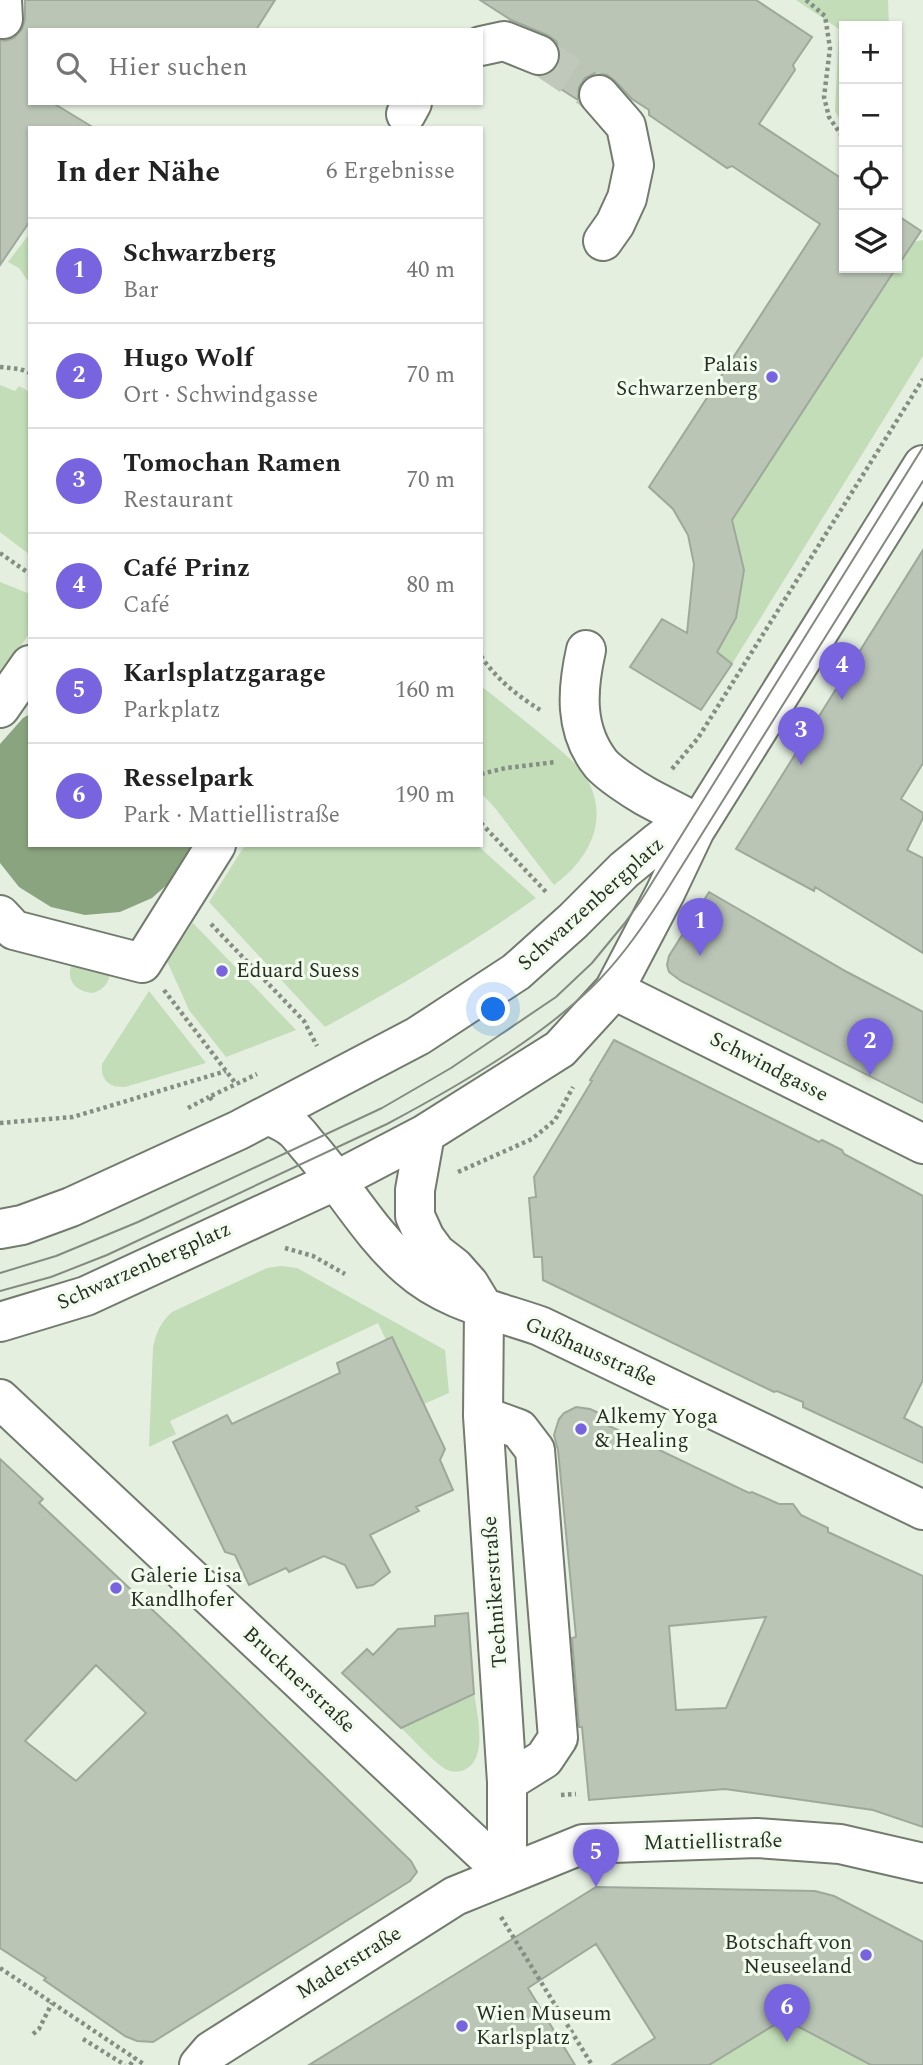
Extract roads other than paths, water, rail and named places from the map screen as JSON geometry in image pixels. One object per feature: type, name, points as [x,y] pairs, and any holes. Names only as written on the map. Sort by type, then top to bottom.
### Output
[{"type":"street","points":[[483,46],[504,41],[539,55]]},
{"type":"street","points":[[599,95],[626,126],[635,165],[627,198],[603,242]]},
{"type":"street","points":[[586,650],[578,699],[593,750],[649,798],[696,827],[923,466]]},
{"type":"street","points":[[0,708],[28,668]]},
{"type":"street","name":"Schwarzenbergplatz","points":[[0,1322],[86,1296],[337,1180],[425,1134],[560,1049],[614,989],[665,893],[696,827]]},
{"type":"street","name":"Schwarzenbergplatz","points":[[0,1229],[22,1225],[71,1207],[269,1115],[418,1036],[516,972],[658,842],[666,836],[696,827]]},
{"type":"street","points":[[5,933],[142,963],[215,847]]},
{"type":"street","name":"Schwindgasse","points":[[614,989],[923,1144]]},
{"type":"street","name":"Gußhausstraße","points":[[269,1115],[293,1128],[337,1180],[373,1230],[407,1267],[427,1282],[484,1309],[552,1332],[923,1510]]},
{"type":"street","points":[[425,1134],[415,1190],[415,1216],[425,1238],[436,1253],[461,1275],[484,1309]]},
{"type":"street","name":"Technikerstraße","points":[[484,1309],[483,1416],[507,1782],[507,1875]]},
{"type":"street","name":"Brucknerstraße","points":[[0,1399],[507,1875]]},
{"type":"street","points":[[483,1416],[519,1429],[535,1450],[558,1738],[544,1759],[507,1782]]},
{"type":"street","name":"Mattiellistraße","points":[[507,1875],[583,1844],[744,1839],[840,1844],[923,1863]]},
{"type":"street","name":"Maderstraße","points":[[199,2065],[211,2051],[455,1896],[507,1875]]},
{"type":"tunnel","points":[[539,55],[599,95]]},
{"type":"tram line","points":[[0,1273],[56,1256],[138,1222],[382,1108],[451,1068],[556,997],[592,963],[640,902],[923,447]]},
{"type":"tram line","points":[[0,1291],[51,1277],[107,1255],[387,1124],[499,1059],[578,1000],[618,959],[665,893],[923,481]]},
{"type":"place","name":"Palais Schwarzenberg","points":[[772,377]]},
{"type":"place","name":"Café Prinz","points":[[842,700]]},
{"type":"place","name":"Tomochan Ramen","points":[[801,765]]},
{"type":"place","name":"Schwarzberg","points":[[700,956]]},
{"type":"place","name":"Eduard Suess","points":[[222,971]]},
{"type":"place","name":"Hugo Wolf","points":[[870,1076]]},
{"type":"place","name":"Alkemy Yoga & Healing","points":[[581,1429]]},
{"type":"place","name":"Galerie Lisa Kandlhofer","points":[[116,1588]]},
{"type":"place","name":"Karlsplatzgarage","points":[[596,1887]]},
{"type":"place","name":"Botschaft von Neuseeland","points":[[866,1955]]},
{"type":"place","name":"Wien Museum Karlsplatz","points":[[462,2026]]},
{"type":"place","name":"Resselpark","points":[[787,2042]]}]
